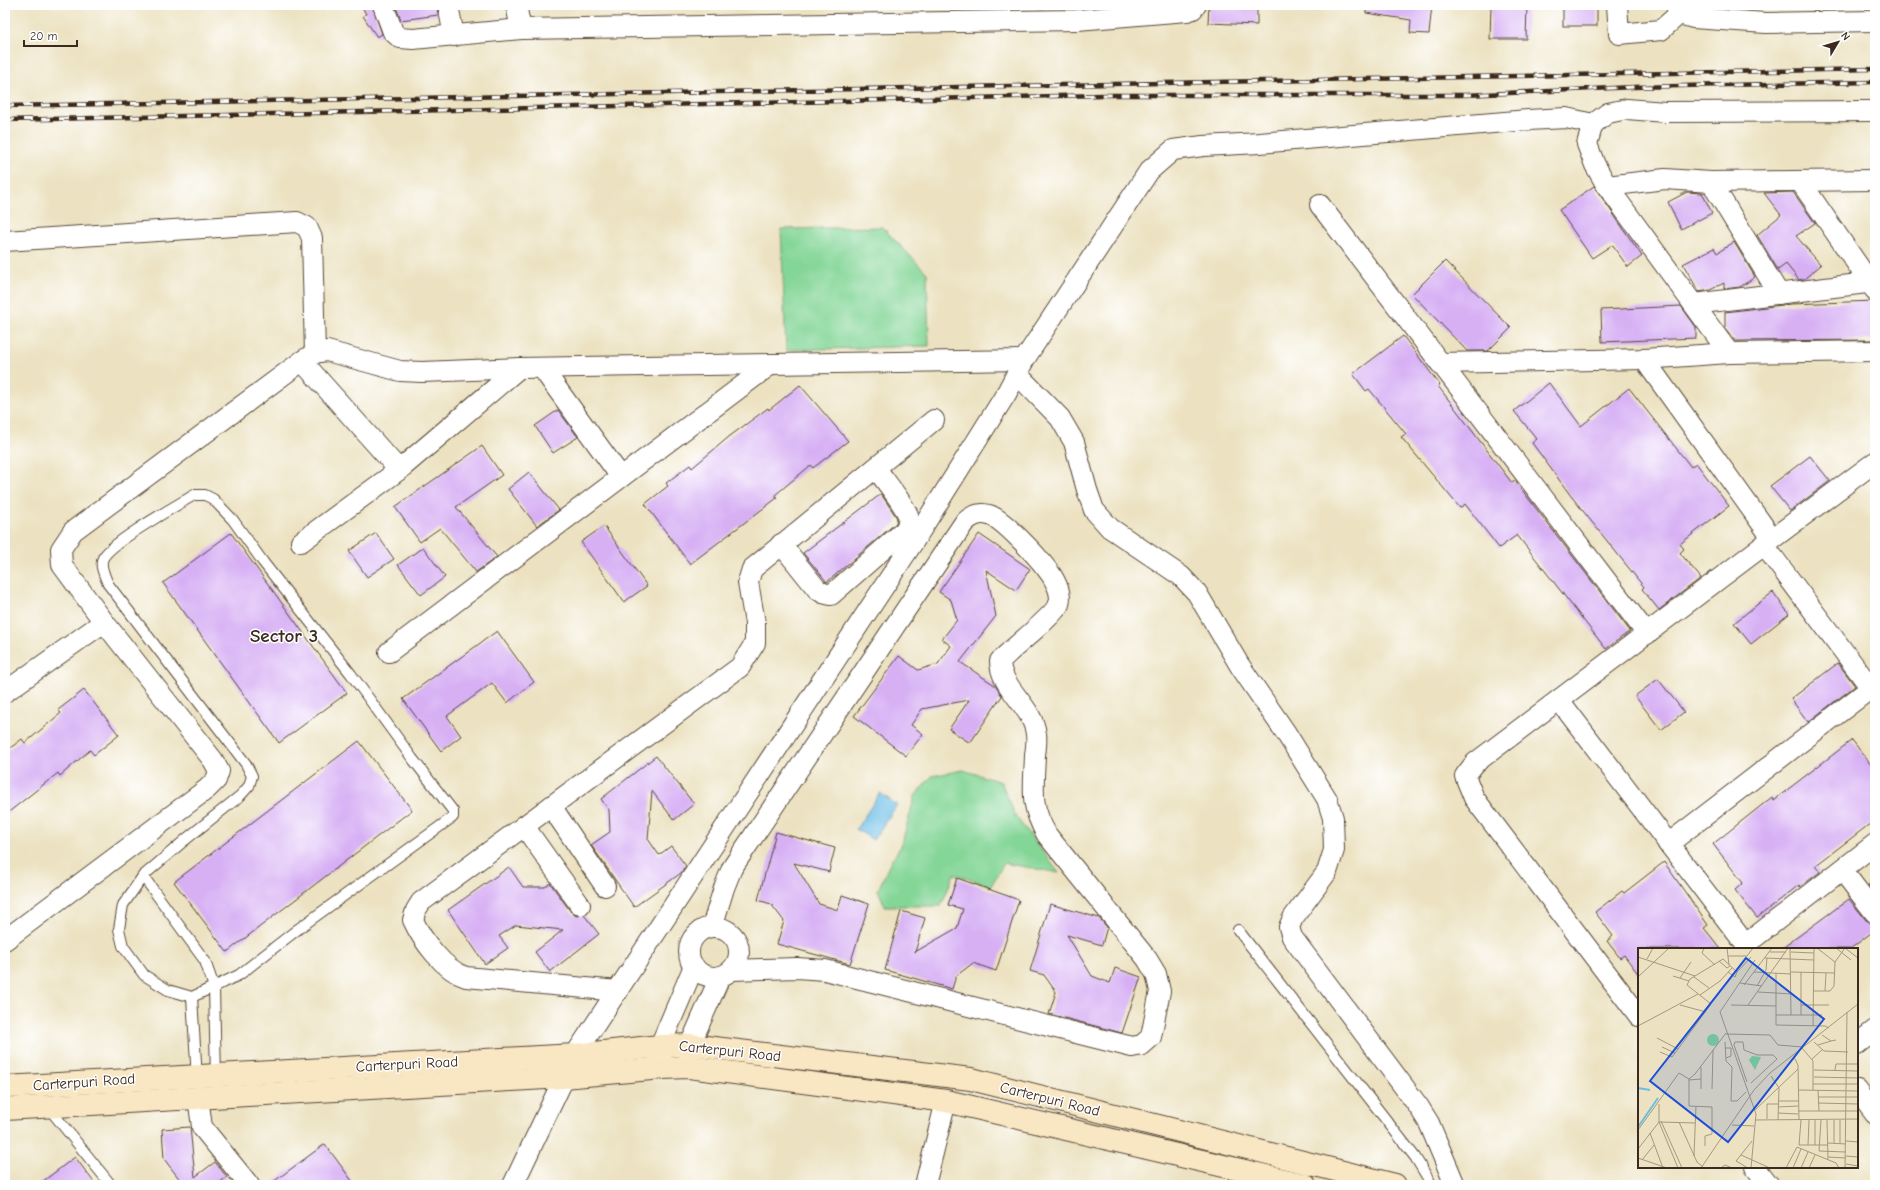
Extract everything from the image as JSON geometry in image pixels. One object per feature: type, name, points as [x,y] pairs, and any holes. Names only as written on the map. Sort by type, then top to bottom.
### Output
[{"type":"main road","name":"Carterpuri Road","points":[[5,1087],[575,1055],[660,1046],[690,1045],[971,1079],[1395,1185]]},
{"type":"main road","name":"Carterpuri Road","points":[[5,1109],[564,1077],[689,1067],[946,1101],[1296,1184]]},
{"type":"street","points":[[383,5],[393,32],[400,38],[413,39],[521,29],[1074,12],[1187,11],[1193,9],[1196,5]]},
{"type":"street","points":[[448,5],[454,36]]},
{"type":"street","points":[[516,5],[521,29]]},
{"type":"street","points":[[1617,5],[1619,34],[1661,30],[1677,10],[1693,18],[1766,23],[1875,22]]},
{"type":"street","points":[[1729,353],[1607,186],[1595,165],[1587,144],[1593,124],[1608,113],[1627,109],[1673,112],[1875,111]]},
{"type":"street","points":[[513,1185],[575,1055],[914,541],[1021,367],[1149,171],[1173,150],[1203,146],[1260,143],[1523,120],[1566,118],[1593,124]]},
{"type":"street","points":[[1607,186],[1665,179],[1711,182],[1875,180]]},
{"type":"street","points":[[1694,304],[1873,284],[1800,181]]},
{"type":"street","points":[[1711,182],[1779,294]]},
{"type":"street","points":[[1320,205],[1647,634]]},
{"type":"street","points":[[5,241],[297,222],[307,227],[312,238],[309,357],[399,470]]},
{"type":"street","points":[[5,940],[207,789],[216,780],[219,771],[213,760],[104,622],[62,565],[61,549],[72,531],[309,357],[327,351],[340,353],[400,371],[422,372],[519,368],[770,365],[1021,367]]},
{"type":"street","points":[[1440,363],[1644,359],[1729,353],[1875,351]]},
{"type":"street","points":[[1644,359],[1768,542],[1873,687],[1668,844]]},
{"type":"street","points":[[389,652],[770,365]]},
{"type":"street","points":[[1021,367],[1060,418],[1074,442],[1094,510],[1110,528],[1181,576],[1197,592],[1240,666],[1286,733],[1327,799],[1333,818],[1334,850],[1327,872],[1293,918],[1289,927],[1292,937],[1419,1107],[1429,1123],[1454,1185]]},
{"type":"street","points":[[301,542],[399,470],[519,368]]},
{"type":"street","points":[[542,368],[621,477]]},
{"type":"street","points":[[618,991],[466,977],[456,974],[446,966],[418,930],[413,920],[416,910],[421,902],[740,667],[755,643],[756,623],[748,582],[752,569],[934,420]]},
{"type":"street","points":[[1638,1015],[1474,798],[1465,776],[1475,762],[1875,462]]},
{"type":"street","points":[[781,544],[817,589],[823,593],[831,595],[905,530],[909,523],[903,507],[876,468]]},
{"type":"street","points":[[689,1067],[690,1045],[726,973],[739,957],[737,942],[727,930],[712,927],[698,933],[694,939],[690,952],[694,966],[705,975],[726,973],[797,968],[825,970],[1132,1047],[1142,1045],[1151,1037],[1160,990],[1156,974],[1147,959],[1047,835],[1038,820],[1033,802],[1037,734],[1032,718],[1000,672],[1000,661],[1051,614],[1059,603],[1058,588],[1047,568],[1000,520],[988,514],[972,515],[964,523],[732,868],[712,927]]},
{"type":"street","points":[[5,692],[104,622]]},
{"type":"street","points":[[1559,700],[1748,947],[1875,844]]},
{"type":"street","points":[[551,806],[604,886]]},
{"type":"street","points":[[524,826],[580,905]]},
{"type":"street","points":[[1842,870],[1875,913]]},
{"type":"street","points":[[662,1068],[660,1046],[694,966]]},
{"type":"street","points":[[1858,1043],[1875,1030]]},
{"type":"street","points":[[1858,1091],[1875,1114]]},
{"type":"street","points":[[207,1097],[202,1127],[249,1185]]},
{"type":"street","points":[[925,1185],[946,1101]]},
{"type":"street","points":[[1756,1168],[1769,1185]]},
{"type":"lane","points":[[194,495],[205,495],[213,498],[233,520],[263,562],[351,674],[412,758],[453,811],[453,817],[298,929],[239,975],[192,997],[168,990],[144,974],[123,946],[119,929],[123,905],[143,876],[240,796],[248,786],[252,776],[242,758],[108,584],[102,570],[102,558],[113,546],[194,495]]},
{"type":"lane","points":[[143,876],[205,961],[214,987],[207,1075],[207,1097]]},
{"type":"lane","points":[[1238,930],[1410,1151],[1432,1185]]},
{"type":"lane","points":[[192,997],[207,1075],[207,1097]]},
{"type":"lane","points":[[48,1107],[111,1185]]},
{"type":"green space","points":[[882,227],[927,273],[929,346],[786,350],[781,229]]},
{"type":"green space","points":[[963,770],[1001,782],[1016,817],[1059,873],[1004,863],[991,886],[954,874],[941,906],[885,906],[878,890],[891,861],[901,846],[915,796],[932,776]]},
{"type":"water","points":[[880,793],[897,805],[873,840],[856,829]]},
{"type":"building","points":[[361,5],[372,5],[382,34],[377,37],[363,16],[366,14]]},
{"type":"building","points":[[395,5],[437,5],[438,15],[401,20]]},
{"type":"building","points":[[1209,5],[1257,5],[1257,25],[1208,23]]},
{"type":"building","points":[[1366,5],[1432,5],[1429,34],[1410,33],[1411,20],[1366,13]]},
{"type":"building","points":[[1491,5],[1527,5],[1526,39],[1490,39]]},
{"type":"building","points":[[1563,5],[1597,5],[1597,26],[1563,26]]},
{"type":"building","points":[[1594,186],[1642,256],[1628,267],[1612,245],[1592,258],[1559,210]]},
{"type":"building","points":[[1687,192],[1702,193],[1712,213],[1681,229],[1668,202]]},
{"type":"building","points":[[1793,192],[1815,223],[1796,236],[1821,265],[1804,279],[1799,280],[1786,264],[1778,270],[1757,235],[1781,215],[1764,193]]},
{"type":"building","points":[[1734,242],[1755,277],[1740,287],[1724,289],[1724,283],[1710,290],[1699,292],[1683,264],[1714,248],[1717,253]]},
{"type":"building","points":[[1445,261],[1511,328],[1488,351],[1467,351],[1412,294]]},
{"type":"building","points":[[1875,301],[1875,340],[1735,341],[1725,328],[1725,312],[1791,304]]},
{"type":"building","points":[[1681,306],[1696,327],[1696,338],[1602,342],[1601,310]]},
{"type":"building","points":[[1403,336],[1440,385],[1438,386],[1512,483],[1515,481],[1630,631],[1606,649],[1517,535],[1499,548],[1465,504],[1460,508],[1401,437],[1406,434],[1369,389],[1366,391],[1353,374]]},
{"type":"building","points":[[1549,383],[1581,426],[1629,388],[1691,467],[1696,463],[1729,506],[1680,544],[1684,549],[1680,553],[1701,578],[1659,610],[1642,589],[1644,587],[1571,496],[1532,443],[1537,439],[1514,411]]},
{"type":"building","points":[[800,385],[848,441],[813,468],[811,465],[775,495],[777,498],[690,564],[645,504],[668,486],[666,483],[690,465],[692,468],[730,436],[768,408],[769,410]]},
{"type":"building","points":[[558,410],[578,437],[553,453],[535,426]]},
{"type":"building","points":[[482,446],[502,475],[456,507],[497,557],[476,572],[440,528],[420,542],[395,507]]},
{"type":"building","points":[[1810,456],[1830,481],[1790,511],[1770,486]]},
{"type":"building","points":[[529,472],[559,510],[537,526],[508,489]]},
{"type":"building","points":[[881,494],[897,518],[896,523],[827,582],[803,553]]},
{"type":"building","points":[[604,526],[647,586],[624,602],[581,542]]},
{"type":"building","points":[[231,533],[347,693],[279,743],[163,583]]},
{"type":"building","points":[[376,533],[394,559],[367,577],[349,551]]},
{"type":"building","points":[[979,534],[1030,569],[1016,590],[986,570],[996,616],[960,662],[996,686],[1002,696],[970,743],[949,729],[969,700],[922,709],[911,725],[923,734],[906,756],[854,716],[899,656],[918,670],[938,664],[951,646],[942,639],[957,620],[951,600],[939,592]]},
{"type":"building","points":[[423,547],[445,577],[421,595],[398,565]]},
{"type":"building","points":[[1773,592],[1789,614],[1751,644],[1734,623]]},
{"type":"building","points":[[497,631],[534,682],[507,703],[492,683],[447,716],[461,736],[441,751],[403,699]]},
{"type":"building","points":[[1838,663],[1855,686],[1808,722],[1791,699]]},
{"type":"building","points":[[1658,679],[1684,712],[1661,730],[1635,696]]},
{"type":"building","points":[[84,690],[119,735],[94,755],[90,750],[60,776],[58,773],[5,815],[5,752],[22,739],[25,743],[61,713],[58,710]]},
{"type":"building","points":[[1852,740],[1875,770],[1875,820],[1815,866],[1820,872],[1800,887],[1799,885],[1757,918],[1735,890],[1743,883],[1713,844],[1772,797],[1774,800]]},
{"type":"building","points":[[359,741],[412,810],[227,952],[174,882]]},
{"type":"building","points":[[656,756],[694,804],[674,820],[652,791],[648,839],[659,855],[671,846],[686,866],[681,873],[634,907],[591,845],[610,832],[609,810],[601,799]]},
{"type":"building","points":[[776,832],[835,848],[829,872],[794,863],[819,904],[838,910],[842,895],[869,904],[850,964],[777,944],[784,921],[771,904],[758,900]]},
{"type":"building","points":[[1664,862],[1708,925],[1704,928],[1720,948],[1638,948],[1638,974],[1624,955],[1620,958],[1607,941],[1613,936],[1595,912],[1622,891],[1624,893]]},
{"type":"building","points":[[509,867],[523,887],[545,887],[550,883],[571,912],[576,916],[584,915],[599,934],[550,972],[535,952],[563,930],[516,925],[499,936],[508,948],[485,964],[448,910]]},
{"type":"building","points":[[957,878],[1019,900],[996,971],[973,963],[956,976],[952,989],[885,970],[901,911],[925,918],[915,952],[957,928],[963,909],[948,905]]},
{"type":"building","points":[[1875,880],[1875,894],[1868,885]]},
{"type":"building","points":[[1849,899],[1866,920],[1875,924],[1875,930],[1851,948],[1782,948]]},
{"type":"building","points":[[1050,904],[1099,918],[1107,927],[1102,945],[1067,935],[1092,976],[1110,983],[1115,968],[1141,977],[1122,1033],[1049,1014],[1056,992],[1044,975],[1030,971]]},
{"type":"building","points":[[190,1127],[195,1177],[215,1162],[227,1177],[216,1185],[184,1185],[164,1159],[162,1129]]},
{"type":"building","points":[[325,1144],[355,1185],[269,1185]]},
{"type":"building","points":[[75,1157],[96,1185],[38,1185]]},
{"type":"railway","points":[[5,106],[1875,69]]},
{"type":"railway","points":[[5,120],[1104,95],[1465,95],[1634,87],[1875,82]]},
{"type":"district","name":"Sector 3","points":[[284,636]]}]
